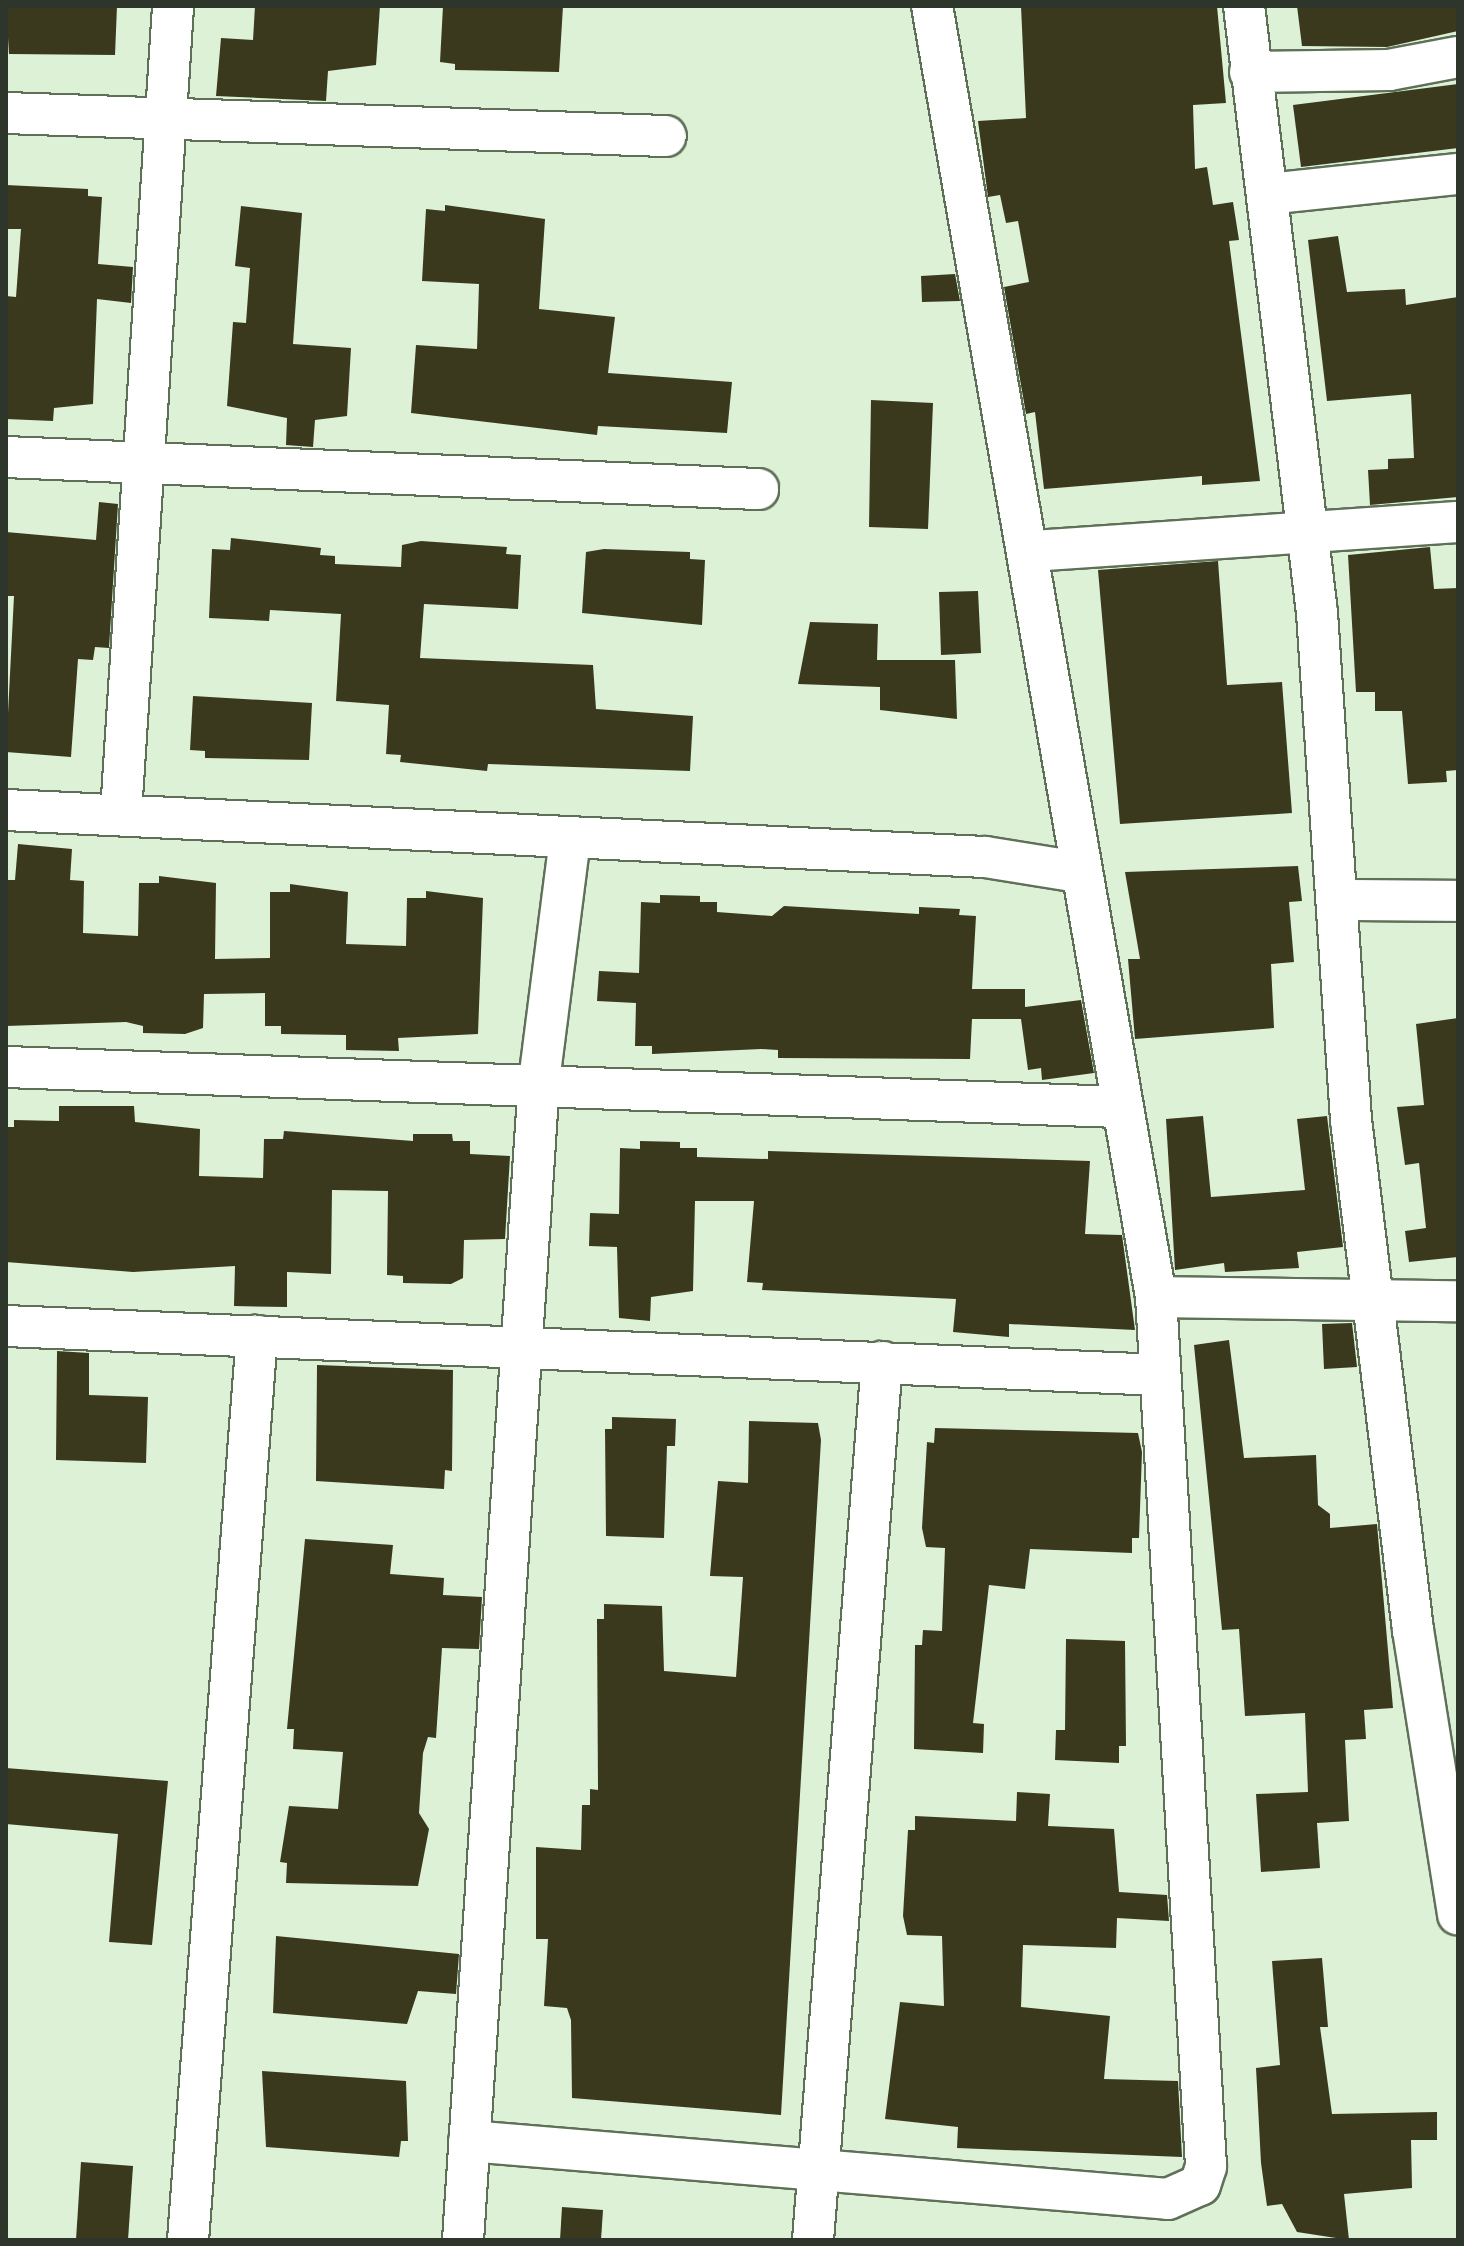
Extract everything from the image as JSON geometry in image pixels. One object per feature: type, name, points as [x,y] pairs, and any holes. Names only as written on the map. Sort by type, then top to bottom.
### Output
[{"type":"street","points":[[121,813],[173,6]]},
{"type":"street","points":[[469,2141],[818,2166],[1168,2199],[1200,2185],[1206,2166],[1156,1297],[1118,1107],[1079,872],[1032,551],[932,6]]},
{"type":"street","points":[[1244,6],[1307,533],[1342,900],[1351,1120],[1413,1630],[1458,1914]]},
{"type":"street","points":[[1250,72],[1389,70],[1458,57]]},
{"type":"street","points":[[6,113],[666,136]]},
{"type":"street","points":[[1267,194],[1458,174]]},
{"type":"street","points":[[6,457],[143,466],[758,489]]},
{"type":"street","points":[[1032,551],[1458,522]]},
{"type":"street","points":[[6,810],[121,813],[985,857],[1079,872]]},
{"type":"street","points":[[463,2240],[539,1081],[570,838]]},
{"type":"street","points":[[1342,900],[1458,901]]},
{"type":"street","points":[[6,1067],[539,1081],[1118,1107]]},
{"type":"street","points":[[1156,1297],[1458,1301]]},
{"type":"street","points":[[6,1326],[257,1336],[520,1352],[882,1362],[1160,1375]]},
{"type":"street","points":[[188,2240],[257,1336]]},
{"type":"street","points":[[813,2240],[882,1362]]},
{"type":"building","points":[[6,6],[117,6],[115,55],[9,54]]},
{"type":"building","points":[[255,6],[380,6],[376,65],[328,71],[326,101],[216,96],[221,38],[253,40]]},
{"type":"building","points":[[443,6],[563,6],[559,72],[455,70],[455,64],[440,62]]},
{"type":"building","points":[[1021,6],[1217,6],[1226,103],[1193,105],[1195,169],[1207,167],[1213,205],[1233,202],[1239,240],[1229,241],[1260,481],[1202,485],[1202,476],[1044,489],[1035,412],[1026,414],[1004,287],[1029,282],[1018,221],[1006,223],[1000,195],[988,197],[978,121],[1026,118]]},
{"type":"building","points":[[1297,6],[1458,6],[1458,31],[1387,47],[1302,46]]},
{"type":"building","points":[[1458,84],[1458,148],[1301,167],[1293,105]]},
{"type":"building","points":[[6,185],[88,189],[88,196],[102,197],[98,264],[133,267],[131,303],[97,299],[93,404],[54,408],[53,421],[6,419],[6,296],[16,297],[21,229],[6,229]]},
{"type":"building","points":[[445,205],[545,219],[539,309],[615,317],[608,373],[732,382],[727,433],[598,426],[597,435],[411,413],[416,345],[477,349],[479,284],[422,281],[426,209],[445,211]]},
{"type":"building","points":[[241,206],[302,213],[293,344],[351,348],[347,416],[315,420],[313,447],[286,445],[287,418],[227,406],[233,322],[246,323],[250,268],[235,266]]},
{"type":"building","points":[[1338,236],[1347,292],[1405,289],[1406,305],[1458,297],[1458,497],[1370,505],[1368,470],[1388,469],[1388,459],[1414,458],[1411,394],[1327,401],[1308,240]]},
{"type":"building","points":[[955,274],[960,301],[922,302],[921,276]]},
{"type":"building","points":[[871,400],[933,403],[928,529],[869,527]]},
{"type":"building","points":[[99,502],[118,504],[109,648],[95,647],[93,660],[78,659],[71,757],[6,752],[14,596],[6,596],[6,532],[96,540]]},
{"type":"building","points":[[231,538],[321,548],[320,555],[335,556],[335,564],[401,567],[402,545],[421,541],[507,547],[506,554],[521,555],[518,609],[424,604],[420,658],[593,665],[596,709],[693,716],[690,771],[488,764],[487,771],[400,762],[401,755],[386,754],[389,705],[336,701],[341,614],[270,610],[269,621],[209,618],[212,549],[230,550]]},
{"type":"building","points":[[1430,547],[1434,589],[1458,588],[1458,770],[1446,771],[1447,782],[1408,784],[1402,711],[1375,711],[1375,692],[1356,692],[1348,555]]},
{"type":"building","points":[[604,549],[690,552],[690,559],[705,560],[702,625],[582,613],[586,552]]},
{"type":"building","points":[[1218,561],[1227,685],[1282,682],[1292,813],[1120,824],[1098,570]]},
{"type":"building","points":[[978,591],[981,653],[941,655],[939,592]]},
{"type":"building","points":[[810,622],[878,624],[877,660],[955,660],[957,719],[880,710],[880,687],[798,684]]},
{"type":"building","points":[[193,696],[312,703],[309,760],[205,758],[205,751],[190,750]]},
{"type":"building","points":[[18,844],[72,849],[70,880],[84,881],[83,933],[138,936],[139,883],[159,883],[159,876],[216,883],[215,959],[270,958],[270,892],[290,892],[290,884],[348,892],[346,944],[406,946],[407,898],[426,898],[426,891],[483,898],[478,1034],[398,1038],[399,1051],[346,1050],[346,1035],[281,1034],[281,1026],[265,1026],[265,993],[204,994],[203,1028],[185,1034],[143,1033],[143,1026],[126,1022],[6,1026],[6,880],[15,880]]},
{"type":"building","points":[[1298,866],[1302,901],[1289,902],[1294,962],[1271,964],[1274,1028],[1135,1039],[1128,959],[1140,959],[1125,872]]},
{"type":"building","points":[[660,895],[700,896],[700,902],[717,902],[717,912],[772,916],[784,906],[919,914],[919,907],[960,909],[959,915],[976,916],[972,989],[1025,989],[1025,1007],[1081,1000],[1094,1073],[1042,1080],[1041,1068],[1028,1070],[1021,1019],[972,1019],[970,1059],[778,1058],[778,1050],[761,1049],[652,1054],[652,1046],[635,1046],[636,1003],[597,1001],[599,971],[639,973],[641,902],[660,903]]},
{"type":"building","points":[[1458,1018],[1458,1257],[1409,1262],[1405,1231],[1426,1228],[1419,1163],[1405,1165],[1397,1107],[1424,1105],[1416,1024]]},
{"type":"building","points":[[59,1106],[134,1106],[135,1122],[200,1129],[199,1176],[263,1178],[264,1139],[283,1139],[284,1131],[413,1141],[413,1134],[452,1134],[453,1141],[470,1141],[470,1154],[510,1156],[505,1239],[464,1240],[463,1278],[451,1284],[403,1283],[403,1276],[387,1275],[388,1191],[332,1190],[331,1274],[287,1272],[287,1307],[234,1306],[235,1266],[133,1272],[6,1262],[6,1127],[14,1127],[14,1120],[59,1121]]},
{"type":"building","points":[[1203,1116],[1211,1197],[1305,1190],[1297,1119],[1327,1116],[1343,1247],[1297,1252],[1299,1268],[1225,1272],[1224,1263],[1175,1270],[1166,1119]]},
{"type":"building","points":[[640,1141],[680,1142],[680,1148],[697,1148],[697,1157],[768,1159],[768,1151],[1090,1161],[1085,1234],[1122,1235],[1135,1330],[1009,1324],[1009,1337],[953,1332],[956,1299],[762,1290],[763,1283],[747,1282],[754,1201],[695,1201],[693,1291],[651,1297],[650,1321],[619,1318],[617,1247],[589,1246],[590,1213],[619,1214],[620,1148],[640,1149]]},
{"type":"building","points":[[1352,1323],[1357,1367],[1324,1369],[1322,1324]]},
{"type":"building","points":[[1229,1340],[1244,1458],[1316,1455],[1318,1505],[1330,1514],[1330,1528],[1377,1524],[1393,1708],[1364,1710],[1366,1739],[1345,1740],[1349,1821],[1317,1823],[1320,1868],[1261,1872],[1256,1794],[1308,1792],[1305,1713],[1245,1716],[1239,1629],[1222,1630],[1194,1345]]},
{"type":"building","points":[[57,1351],[89,1353],[89,1395],[148,1397],[146,1463],[56,1460]]},
{"type":"building","points":[[317,1365],[453,1370],[452,1471],[445,1470],[444,1489],[316,1481]]},
{"type":"building","points":[[612,1417],[676,1419],[675,1446],[667,1446],[664,1538],[606,1536],[605,1429],[612,1429]]},
{"type":"building","points":[[749,1421],[818,1423],[821,1440],[781,2115],[572,2098],[571,2020],[567,2008],[544,2006],[548,1939],[536,1939],[536,1847],[581,1850],[582,1805],[590,1805],[590,1789],[598,1790],[597,1619],[604,1619],[604,1604],[662,1606],[664,1671],[736,1677],[743,1577],[710,1576],[718,1481],[748,1483]]},
{"type":"building","points":[[935,1428],[1138,1433],[1142,1452],[1139,1538],[1132,1538],[1132,1553],[1030,1549],[1025,1589],[989,1585],[973,1723],[984,1724],[983,1753],[914,1749],[915,1645],[922,1645],[923,1630],[942,1631],[945,1548],[926,1547],[922,1528],[927,1442],[934,1443]]},
{"type":"building","points":[[305,1539],[393,1545],[390,1574],[444,1578],[443,1595],[482,1597],[479,1649],[442,1648],[436,1738],[428,1737],[423,1753],[419,1813],[429,1829],[418,1886],[286,1883],[287,1863],[280,1862],[289,1806],[338,1809],[343,1752],[293,1749],[294,1729],[287,1729]]},
{"type":"building","points":[[1066,1639],[1125,1641],[1126,1746],[1119,1746],[1119,1763],[1055,1760],[1056,1730],[1065,1730]]},
{"type":"building","points":[[6,1768],[168,1781],[152,1945],[109,1942],[118,1834],[6,1824]]},
{"type":"building","points":[[1017,1792],[1050,1794],[1048,1826],[1114,1829],[1119,1892],[1167,1895],[1169,1921],[1117,1918],[1116,1948],[1023,1945],[1021,2007],[1110,2016],[1104,2079],[1178,2081],[1182,2157],[957,2148],[958,2127],[885,2119],[900,2002],[944,2006],[942,1936],[907,1935],[903,1916],[908,1830],[915,1830],[915,1816],[1016,1821]]},
{"type":"building","points":[[276,1936],[459,1954],[456,1994],[418,1991],[407,2024],[273,2013]]},
{"type":"building","points":[[1322,1958],[1328,2027],[1320,2027],[1332,2114],[1437,2112],[1437,2140],[1411,2140],[1412,2188],[1344,2194],[1349,2240],[1297,2232],[1282,2204],[1267,2206],[1261,2163],[1256,2068],[1280,2065],[1272,1961]]},
{"type":"building","points":[[262,2071],[406,2081],[408,2141],[401,2141],[399,2157],[266,2147]]},
{"type":"building","points":[[81,2162],[133,2166],[128,2240],[76,2240]]},
{"type":"building","points":[[562,2207],[603,2210],[601,2240],[560,2240]]}]
